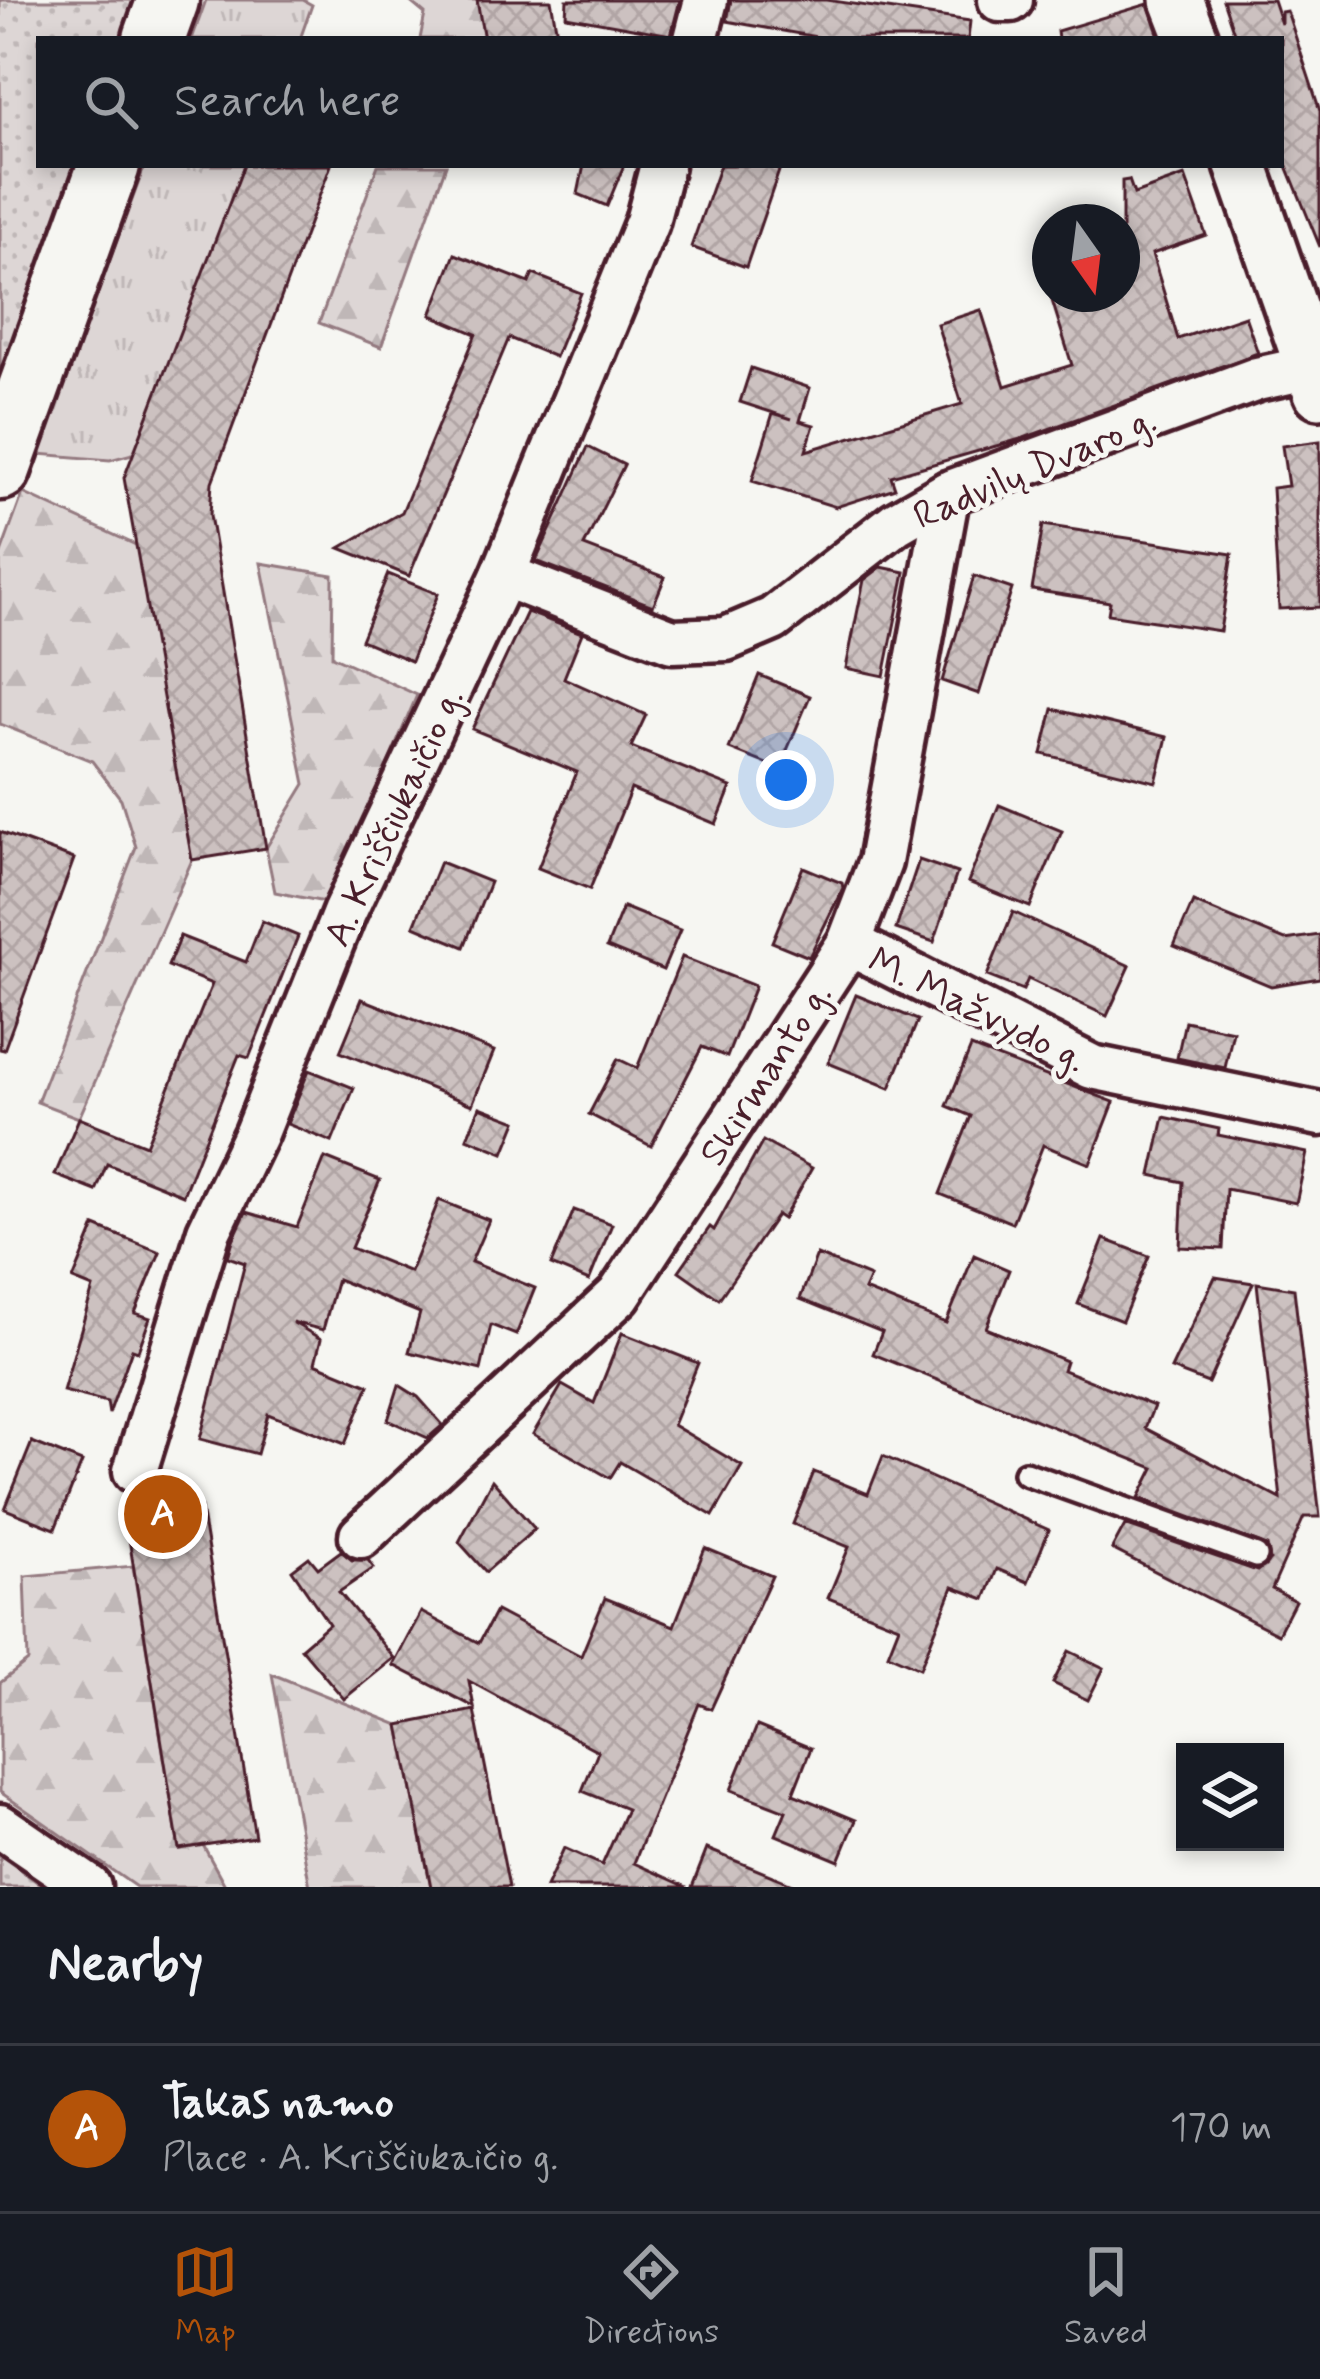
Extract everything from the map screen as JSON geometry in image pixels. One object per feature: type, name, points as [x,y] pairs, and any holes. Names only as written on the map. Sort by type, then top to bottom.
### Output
[{"type":"main road","points":[[155,36],[168,0]]},
{"type":"main road","points":[[0,470],[108,168]]},
{"type":"street","points":[[697,36],[706,0]]},
{"type":"street","points":[[1000,0],[1011,0]]},
{"type":"street","points":[[1177,0],[1191,36]]},
{"type":"street","name":"A. Kriščiukaičio g.","points":[[135,1471],[209,1231],[256,1133],[344,913],[503,575],[647,222],[661,168]]},
{"type":"street","points":[[1242,168],[1318,374]]},
{"type":"street","name":"Radvilų Dvaro g.","points":[[503,575],[672,641],[726,639],[772,619],[896,523],[948,493],[1257,379],[1318,374]]},
{"type":"street","name":"Skirmanto g.","points":[[361,1536],[619,1295],[848,944],[880,862],[948,493]]},
{"type":"street","name":"M. Mažvydo g.","points":[[848,944],[1092,1067],[1320,1114]]},
{"type":"street","points":[[0,1826],[89,1887]]},
{"type":"lane","points":[[1025,1473],[1256,1556]]},
{"type":"green space","points":[[0,0],[134,0],[121,36],[36,36],[36,168],[74,168],[0,373]]},
{"type":"green space","points":[[206,0],[303,0],[312,5],[301,36],[193,36]]},
{"type":"green space","points":[[408,0],[477,0],[483,36],[421,36],[425,14]]},
{"type":"green space","points":[[144,168],[243,168],[136,453],[110,460],[38,454]]},
{"type":"green space","points":[[377,168],[445,168],[381,347],[319,323]]},
{"type":"green space","points":[[23,493],[140,547],[192,860],[79,1118],[37,1102],[136,847],[121,799],[92,761],[0,724],[0,556]]},
{"type":"green space","points":[[261,563],[333,575],[332,656],[417,695],[329,903],[275,892],[266,848],[305,784]]},
{"type":"green space","points":[[133,1566],[179,1849],[203,1845],[226,1887],[136,1887],[0,1792],[0,1683],[28,1661],[25,1576]]},
{"type":"green space","points":[[272,1674],[399,1725],[431,1887],[310,1887]]},
{"type":"green space","points":[[0,1855],[44,1887],[0,1887]]},
{"type":"building","points":[[477,0],[551,0],[557,36],[483,36]]},
{"type":"building","points":[[567,0],[680,0],[671,35],[566,16]]},
{"type":"building","points":[[731,0],[826,0],[970,21],[968,36],[811,36],[727,21]]},
{"type":"building","points":[[1223,0],[1273,0],[1281,24],[1281,12],[1287,11],[1320,111],[1320,247],[1284,158],[1284,36],[1235,36]]},
{"type":"building","points":[[1148,4],[1159,36],[1058,36],[1057,31]]},
{"type":"building","points":[[243,168],[330,168],[212,482],[210,515],[266,848],[192,860],[124,478]]},
{"type":"building","points":[[583,168],[623,168],[607,206],[578,194]]},
{"type":"building","points":[[719,168],[780,168],[746,267],[691,247]]},
{"type":"building","points":[[1185,176],[1206,235],[1152,254],[1178,339],[1245,316],[1258,353],[1024,438],[891,476],[895,488],[836,507],[752,481],[773,413],[792,419],[740,402],[751,368],[810,388],[800,421],[814,425],[806,451],[962,404],[937,324],[981,310],[1005,386],[1072,365],[1056,312],[1140,312],[1140,204],[1122,204],[1122,181],[1129,180],[1134,194]]},
{"type":"building","points":[[455,254],[529,283],[533,274],[581,293],[555,357],[509,338],[409,576],[340,548],[402,512],[476,334],[431,315]]},
{"type":"building","points":[[1320,441],[1320,607],[1279,609],[1272,488],[1288,486],[1282,446]]},
{"type":"building","points":[[588,447],[624,465],[584,546],[665,577],[653,606],[536,561]]},
{"type":"building","points":[[1043,525],[1232,554],[1220,631],[1108,614],[1110,602],[1032,590]]},
{"type":"building","points":[[881,567],[905,572],[884,676],[846,668],[864,580]]},
{"type":"building","points":[[388,574],[438,594],[411,661],[361,640]]},
{"type":"building","points":[[974,576],[1012,589],[979,694],[942,681]]},
{"type":"building","points":[[527,612],[582,633],[564,678],[646,715],[631,747],[731,787],[716,824],[631,789],[590,889],[538,868],[577,772],[472,729]]},
{"type":"building","points":[[759,675],[810,696],[779,769],[729,749]]},
{"type":"building","points":[[1053,709],[1167,737],[1156,782],[1042,754]]},
{"type":"building","points":[[999,805],[1062,831],[1030,907],[968,882]]},
{"type":"building","points":[[0,832],[74,859],[4,1050],[0,1049]]},
{"type":"building","points":[[919,860],[957,873],[934,942],[896,929]]},
{"type":"building","points":[[440,862],[490,882],[464,947],[414,926]]},
{"type":"building","points":[[803,867],[842,883],[843,888],[809,957],[772,942]]},
{"type":"building","points":[[1193,902],[1285,940],[1320,935],[1320,978],[1271,986],[1174,946]]},
{"type":"building","points":[[623,907],[680,930],[663,970],[607,947]]},
{"type":"building","points":[[1013,912],[1130,966],[1107,1016],[1028,979],[1023,990],[987,976]]},
{"type":"building","points":[[262,921],[298,936],[249,1058],[239,1055],[183,1195],[107,1164],[96,1191],[55,1175],[79,1118],[146,1145],[212,984],[168,966],[180,936],[246,962]]},
{"type":"building","points":[[682,957],[755,986],[727,1057],[702,1047],[651,1146],[589,1114],[618,1059],[637,1068]]},
{"type":"building","points":[[856,995],[918,1020],[890,1088],[828,1063]]},
{"type":"building","points":[[362,999],[494,1051],[472,1105],[340,1052]]},
{"type":"building","points":[[1185,1021],[1233,1031],[1225,1068],[1177,1058]]},
{"type":"building","points":[[971,1047],[1114,1102],[1090,1164],[1043,1145],[1012,1223],[940,1194],[971,1116],[947,1106]]},
{"type":"building","points":[[309,1070],[354,1088],[332,1142],[287,1124]]},
{"type":"building","points":[[480,1107],[517,1121],[504,1153],[467,1138]]},
{"type":"building","points":[[1164,1117],[1219,1129],[1218,1135],[1307,1153],[1296,1203],[1226,1189],[1223,1249],[1180,1247],[1183,1182],[1151,1175]]},
{"type":"building","points":[[763,1141],[812,1168],[783,1219],[777,1215],[719,1299],[679,1271],[710,1227],[714,1230]]},
{"type":"building","points":[[325,1158],[380,1180],[351,1248],[410,1272],[439,1200],[489,1220],[471,1262],[535,1288],[516,1335],[491,1325],[481,1370],[409,1352],[420,1313],[337,1279],[323,1330],[292,1322],[321,1339],[315,1363],[369,1385],[345,1444],[268,1414],[257,1454],[200,1439],[245,1263],[228,1257],[233,1240],[246,1212],[297,1227]]},
{"type":"building","points":[[574,1210],[612,1224],[589,1281],[551,1265]]},
{"type":"building","points":[[95,1226],[160,1252],[135,1313],[150,1318],[138,1351],[132,1349],[109,1414],[107,1402],[63,1391],[93,1288],[73,1280]]},
{"type":"building","points":[[1104,1239],[1149,1256],[1122,1321],[1078,1304]]},
{"type":"building","points":[[817,1255],[870,1277],[864,1290],[946,1323],[974,1255],[1009,1270],[986,1328],[1066,1361],[1063,1370],[1154,1406],[1145,1428],[1281,1499],[1257,1283],[1294,1289],[1320,1517],[1304,1517],[1272,1589],[1295,1601],[1278,1634],[1112,1549],[1125,1525],[1257,1571],[1270,1560],[1267,1546],[1139,1498],[1154,1468],[873,1354],[882,1332],[800,1299]]},
{"type":"building","points":[[1215,1277],[1253,1283],[1208,1383],[1171,1369]]},
{"type":"building","points":[[622,1333],[698,1363],[673,1425],[742,1466],[713,1516],[620,1462],[610,1478],[533,1434],[562,1385],[594,1403]]},
{"type":"building","points":[[399,1385],[418,1397],[443,1425],[428,1438],[388,1420]]},
{"type":"building","points":[[32,1442],[82,1462],[55,1529],[5,1509]]},
{"type":"building","points":[[883,1456],[1049,1530],[1028,1582],[997,1569],[985,1599],[953,1587],[920,1668],[888,1654],[899,1626],[828,1598],[849,1547],[793,1524],[814,1472],[868,1494]]},
{"type":"building","points":[[492,1480],[535,1529],[486,1572],[459,1542]]},
{"type":"building","points":[[201,1508],[255,1837],[179,1849],[126,1520]]},
{"type":"building","points":[[705,1548],[772,1576],[711,1709],[699,1704],[634,1863],[687,1887],[546,1887],[564,1848],[602,1865],[627,1809],[582,1791],[598,1751],[469,1681],[474,1707],[393,1665],[421,1612],[479,1643],[496,1611],[581,1656],[605,1598],[674,1626]]},
{"type":"building","points":[[341,1551],[352,1560],[368,1560],[374,1568],[339,1592],[394,1658],[344,1699],[301,1648],[329,1624],[292,1570],[309,1557],[318,1568]]},
{"type":"building","points":[[1069,1651],[1104,1668],[1088,1700],[1053,1683]]},
{"type":"building","points":[[474,1710],[509,1887],[431,1887],[399,1725]]},
{"type":"building","points":[[757,1726],[811,1748],[793,1794],[856,1820],[839,1861],[776,1835],[786,1811],[731,1790]]},
{"type":"building","points":[[707,1849],[797,1886],[797,1887],[692,1887]]},
{"type":"place","name":"Takas namo","points":[[163,1514]]}]
